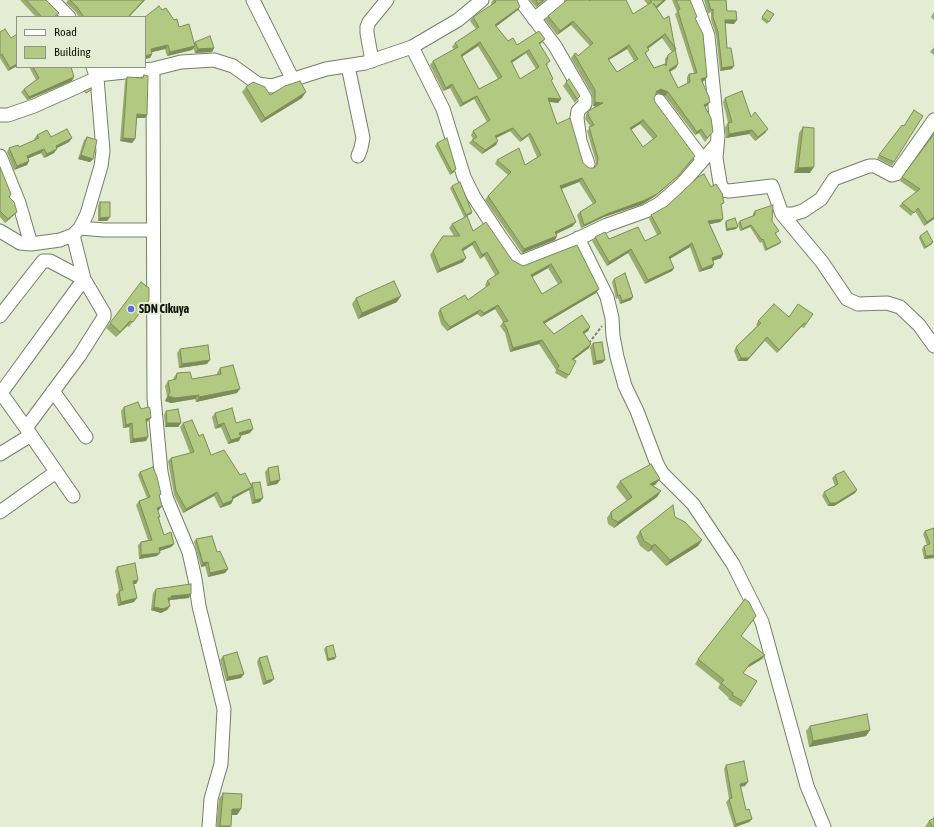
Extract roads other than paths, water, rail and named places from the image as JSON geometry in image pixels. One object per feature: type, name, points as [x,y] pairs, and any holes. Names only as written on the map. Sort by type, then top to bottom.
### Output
[{"type":"street","points":[[52,0],[68,16]]},
{"type":"street","points":[[253,0],[292,78]]},
{"type":"street","points":[[372,61],[367,27],[369,22],[387,0]]},
{"type":"street","points":[[0,115],[8,115],[34,106],[96,73],[153,69],[181,62],[214,60],[233,66],[261,85],[272,86],[292,78],[326,68],[348,66],[372,61],[412,47],[458,20],[482,0]]},
{"type":"street","points":[[520,0],[555,46],[585,98],[585,104],[576,115],[580,141],[588,164]]},
{"type":"street","points":[[534,19],[558,0]]},
{"type":"street","points":[[695,0],[708,36],[718,136],[716,158],[720,183],[723,190],[729,191],[771,186],[782,214],[822,262],[847,299],[858,304],[887,304],[900,307],[919,325],[934,346]]},
{"type":"street","points":[[412,47],[444,109],[464,177],[474,197],[516,259],[522,262],[606,225],[646,211],[659,204],[673,193],[716,145]]},
{"type":"street","points":[[348,66],[363,138],[358,156]]},
{"type":"street","points":[[153,69],[153,230],[155,272],[154,398],[161,472],[166,497],[189,552],[199,606],[224,709],[221,764],[211,799],[209,827]]},
{"type":"street","points":[[0,454],[28,431],[53,391],[80,355],[104,317],[104,313],[84,279],[76,232],[87,214],[101,166],[103,151],[96,73]]},
{"type":"street","points":[[658,101],[703,160]]},
{"type":"street","points":[[782,214],[793,214],[803,211],[821,199],[834,179],[869,166],[875,166],[892,175],[896,174],[934,120]]},
{"type":"street","points":[[0,156],[20,203],[30,244]]},
{"type":"street","points":[[0,231],[20,243],[30,244],[45,243],[76,232],[104,230],[153,230]]},
{"type":"street","points":[[578,238],[607,297],[612,318],[613,336],[623,379],[656,464],[662,473],[693,504],[702,517],[733,564],[762,622],[808,786],[824,827]]},
{"type":"street","points":[[0,316],[43,261],[50,261],[84,279]]},
{"type":"street","points":[[74,496],[0,393],[84,279]]},
{"type":"street","points":[[53,391],[86,437]]},
{"type":"street","points":[[0,512],[56,472]]},
{"type":"place","name":"SDN Cikuya","points":[[131,309]]}]
